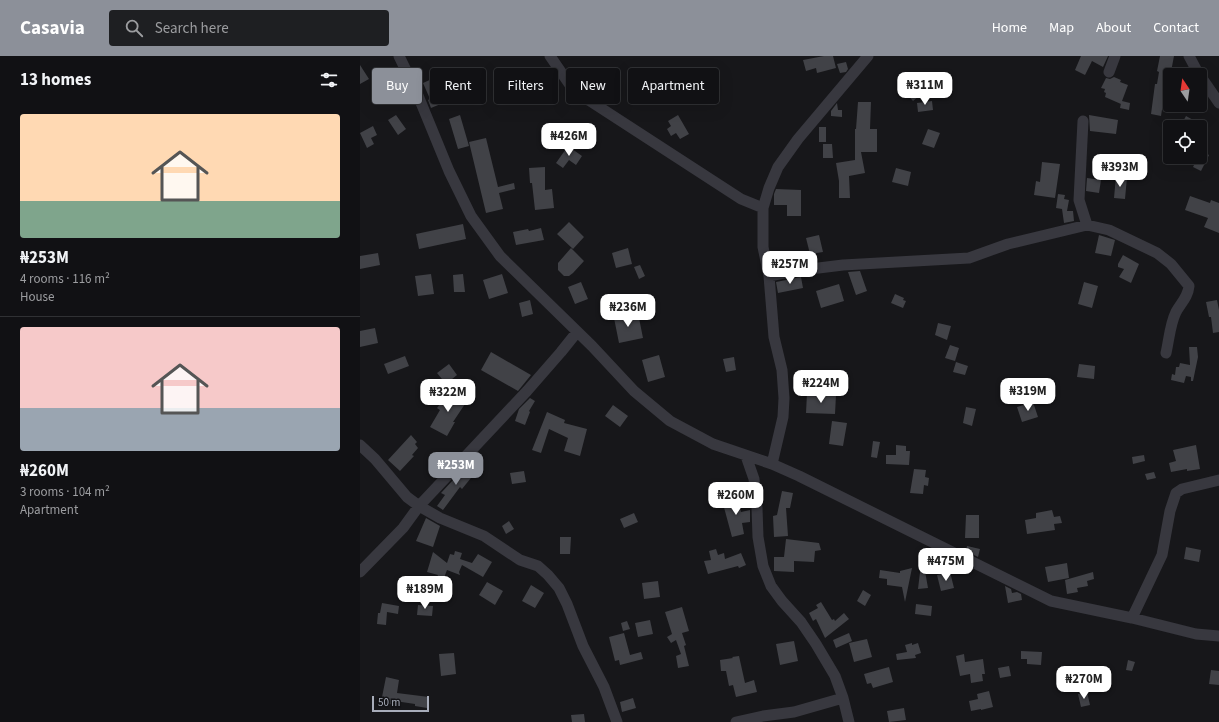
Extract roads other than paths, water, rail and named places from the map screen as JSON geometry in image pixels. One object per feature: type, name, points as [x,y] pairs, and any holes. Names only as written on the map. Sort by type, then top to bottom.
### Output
[{"type":"street","points":[[399,56],[417,93],[449,171],[471,216],[500,256],[634,391],[670,421],[713,444],[772,464],[799,476],[1051,601],[1132,618],[1196,634],[1219,636]]},
{"type":"street","points":[[550,56],[572,88],[590,101],[741,199],[763,208]]},
{"type":"street","points":[[772,464],[783,417],[784,398],[782,370],[774,337],[769,276],[763,247],[763,208],[769,188],[778,167],[798,139],[868,56]]},
{"type":"street","points":[[1108,72],[1115,56]]},
{"type":"street","points":[[1189,56],[1197,71],[1219,103]]},
{"type":"street","points":[[1083,120],[1079,200],[1087,225]]},
{"type":"street","points":[[769,276],[794,271],[843,265],[969,258],[1008,244],[1087,225],[1109,230],[1158,253],[1171,264],[1189,286],[1189,293],[1173,320],[1166,353]]},
{"type":"street","points":[[360,572],[403,528],[419,506],[527,391],[562,352],[577,332]]},
{"type":"street","points":[[360,445],[375,459],[407,498],[440,518],[484,536],[520,560],[538,566],[548,575],[559,588],[567,604],[583,646],[604,687],[617,722]]},
{"type":"street","points":[[746,456],[754,479],[758,537],[763,566],[771,586],[801,622],[835,676],[843,698],[849,722]]},
{"type":"street","points":[[1132,618],[1162,555],[1170,510],[1176,493],[1182,489],[1219,480]]},
{"type":"street","points":[[736,722],[763,716],[794,712],[843,698]]}]
